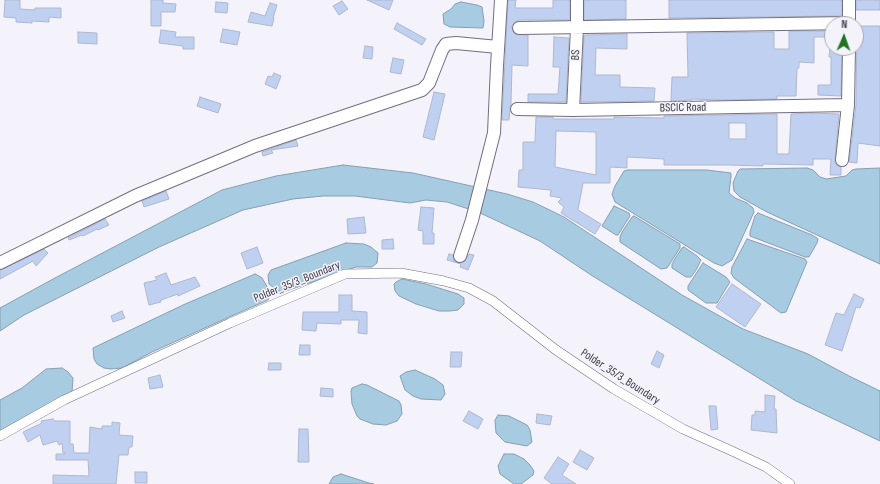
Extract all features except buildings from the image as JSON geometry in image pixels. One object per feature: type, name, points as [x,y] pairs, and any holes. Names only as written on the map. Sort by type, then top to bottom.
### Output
[{"type":"street","points":[[460,256],[472,220],[494,134],[502,0]]},
{"type":"street","name":"BS","points":[[573,110],[577,0]]},
{"type":"street","points":[[849,0],[849,16]]},
{"type":"street","points":[[519,28],[824,24]]},
{"type":"street","points":[[0,262],[135,196],[248,149],[422,90],[429,83],[439,56],[446,44],[456,43],[498,47]]},
{"type":"street","points":[[842,160],[848,105],[849,56]]},
{"type":"street","name":"BSCIC Road","points":[[518,109],[573,110],[848,105]]},
{"type":"street","name":"Polder_35/3_Boundary","points":[[0,436],[64,400],[230,323],[346,274],[401,273],[444,281],[469,288],[493,301],[556,350],[614,390],[683,430],[766,467],[790,484]]},
{"type":"water","points":[[461,2],[482,7],[484,21],[483,28],[450,27],[444,24],[443,14],[451,9],[455,4]]},
{"type":"water","points":[[343,165],[413,173],[507,194],[533,202],[564,217],[682,295],[743,329],[808,354],[880,391],[880,441],[796,401],[591,275],[540,241],[478,212],[447,202],[426,200],[410,203],[355,196],[323,196],[293,199],[243,210],[159,247],[24,315],[0,331],[0,308],[222,190],[276,176]]},
{"type":"water","points":[[807,168],[813,170],[820,177],[826,179],[846,176],[852,170],[856,169],[880,168],[880,264],[767,212],[740,197],[734,191],[733,183],[740,169]]},
{"type":"water","points":[[707,170],[731,173],[729,193],[735,198],[747,203],[753,208],[754,212],[732,260],[722,266],[714,263],[615,202],[612,194],[615,186],[624,171]]},
{"type":"water","points":[[614,206],[629,213],[630,216],[618,235],[602,226]]},
{"type":"water","points":[[758,213],[817,238],[817,243],[809,257],[805,257],[750,236],[755,216]]},
{"type":"water","points":[[634,216],[680,244],[680,248],[667,268],[661,269],[620,242],[622,232]]},
{"type":"water","points":[[747,239],[805,259],[807,262],[786,312],[781,313],[734,278],[731,273],[732,267]]},
{"type":"water","points":[[346,243],[364,244],[371,247],[378,253],[377,263],[372,267],[356,267],[283,292],[278,291],[269,284],[268,275],[271,270]]},
{"type":"water","points":[[684,247],[701,260],[691,277],[686,277],[672,268],[672,264],[676,257]]},
{"type":"water","points":[[703,263],[726,277],[730,282],[717,303],[706,303],[688,290],[688,286]]},
{"type":"water","points":[[255,274],[262,278],[271,293],[268,300],[152,352],[122,368],[104,368],[97,364],[94,359],[93,348],[183,305]]},
{"type":"water","points":[[402,279],[426,284],[458,294],[464,298],[464,304],[458,310],[439,311],[416,304],[399,296],[395,291],[394,284]]},
{"type":"water","points":[[62,368],[73,378],[72,392],[0,433],[0,400],[22,388],[46,369]]},
{"type":"water","points":[[415,370],[435,379],[443,385],[445,394],[441,400],[421,399],[413,396],[405,390],[400,376],[406,372]]},
{"type":"water","points":[[362,384],[399,401],[402,414],[397,421],[386,425],[373,424],[360,419],[357,416],[352,404],[351,391],[352,388]]},
{"type":"water","points":[[498,415],[509,416],[527,425],[530,430],[532,442],[527,446],[505,442],[496,433],[495,420]]},
{"type":"water","points":[[504,454],[514,454],[524,459],[534,471],[533,475],[521,484],[514,484],[500,474],[498,466]]},
{"type":"water","points":[[341,474],[374,484],[329,484],[333,477]]}]
